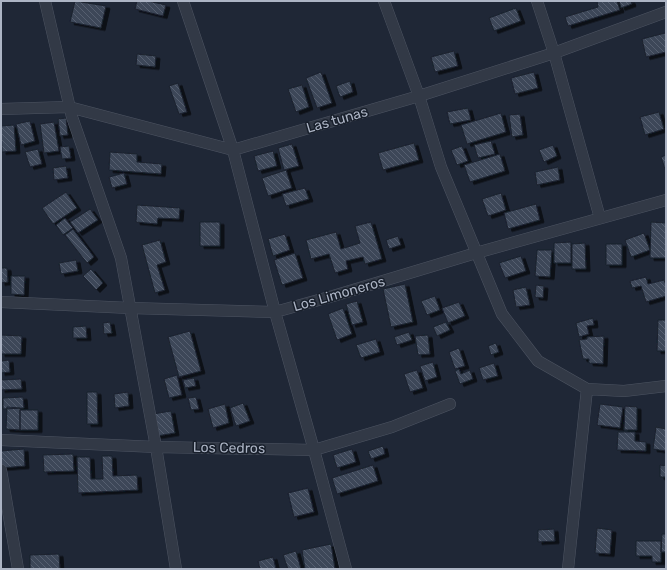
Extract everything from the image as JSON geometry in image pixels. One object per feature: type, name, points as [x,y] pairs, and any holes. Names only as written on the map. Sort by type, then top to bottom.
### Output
[{"type":"street","points":[[45,1],[69,107],[121,258],[156,447],[176,569]]},
{"type":"street","points":[[182,1],[233,150],[275,312],[346,569]]},
{"type":"street","points":[[384,1],[419,96],[441,167],[502,314],[538,361],[587,389],[624,391],[666,386]]},
{"type":"street","points":[[537,1],[554,53],[600,218]]},
{"type":"street","name":"Las tunas","points":[[233,150],[419,96],[554,53],[666,12]]},
{"type":"street","points":[[1,109],[69,107],[233,150]]},
{"type":"street","name":"Los Limoneros","points":[[1,302],[130,308],[275,312],[476,253],[666,200]]},
{"type":"street","points":[[568,569],[587,389]]},
{"type":"street","name":"Los Cedros","points":[[1,440],[156,447],[314,450],[392,427],[450,404]]},
{"type":"street","points":[[1,470],[18,569]]},
{"type":"building","points":[[75,1],[106,6],[101,28],[70,22]]},
{"type":"building","points":[[137,1],[148,1],[166,5],[163,16],[135,9]]},
{"type":"building","points":[[597,1],[617,1],[620,10],[568,26],[565,17],[598,7]]},
{"type":"building","points":[[619,1],[631,1],[632,4],[621,8]]},
{"type":"building","points":[[516,8],[521,21],[494,31],[489,18]]},
{"type":"building","points":[[665,33],[666,52],[646,57],[642,39]]},
{"type":"building","points":[[454,51],[458,66],[435,72],[431,57]]},
{"type":"building","points":[[137,54],[156,56],[155,67],[136,65]]},
{"type":"building","points":[[321,72],[332,103],[317,108],[306,78]]},
{"type":"building","points":[[534,72],[538,88],[515,94],[511,78]]},
{"type":"building","points":[[350,81],[353,92],[340,97],[336,86]]},
{"type":"building","points":[[178,83],[187,112],[179,114],[169,86]]},
{"type":"building","points":[[302,85],[309,107],[296,112],[288,89]]},
{"type":"building","points":[[468,108],[471,120],[450,124],[447,112]]},
{"type":"building","points":[[659,112],[664,129],[645,135],[640,117]]},
{"type":"building","points":[[501,113],[506,132],[467,144],[461,125]]},
{"type":"building","points":[[520,114],[523,135],[512,137],[509,115]]},
{"type":"building","points":[[66,118],[68,135],[60,136],[58,119]]},
{"type":"building","points":[[30,121],[35,141],[21,145],[16,124]]},
{"type":"building","points":[[54,122],[59,151],[44,153],[40,124]]},
{"type":"building","points":[[14,125],[16,151],[2,152],[1,126]]},
{"type":"building","points":[[491,141],[495,154],[478,158],[474,145]]},
{"type":"building","points":[[414,143],[419,160],[383,170],[378,153]]},
{"type":"building","points":[[292,144],[299,166],[284,170],[278,148]]},
{"type":"building","points":[[553,145],[557,156],[544,162],[539,150]]},
{"type":"building","points":[[69,146],[71,158],[62,159],[60,147]]},
{"type":"building","points":[[462,146],[468,161],[457,165],[451,150]]},
{"type":"building","points":[[38,149],[42,164],[30,167],[25,152]]},
{"type":"building","points":[[273,151],[277,166],[258,171],[254,156]]},
{"type":"building","points":[[110,152],[137,154],[137,162],[162,164],[161,174],[109,170]]},
{"type":"building","points":[[500,154],[505,171],[470,182],[464,165]]},
{"type":"building","points":[[666,155],[666,172],[661,157]]},
{"type":"building","points":[[66,166],[68,178],[54,180],[53,168]]},
{"type":"building","points":[[558,167],[560,180],[537,185],[535,172]]},
{"type":"building","points":[[286,170],[292,188],[268,196],[262,178]]},
{"type":"building","points":[[124,173],[127,184],[112,188],[109,177]]},
{"type":"building","points":[[305,188],[309,199],[286,206],[282,194]]},
{"type":"building","points":[[66,192],[77,208],[53,224],[42,208]]},
{"type":"building","points":[[501,193],[506,210],[488,216],[482,199]]},
{"type":"building","points":[[536,204],[540,220],[508,229],[504,213]]},
{"type":"building","points":[[137,205],[180,208],[179,219],[158,218],[157,224],[136,222]]},
{"type":"building","points":[[90,209],[98,220],[78,233],[70,222]]},
{"type":"building","points":[[65,218],[73,228],[63,235],[56,225]]},
{"type":"building","points":[[200,222],[220,222],[220,246],[200,246]]},
{"type":"building","points":[[371,222],[382,259],[365,264],[363,257],[346,261],[348,269],[335,273],[329,254],[311,259],[306,240],[336,232],[341,249],[360,243],[355,226]]},
{"type":"building","points":[[651,222],[666,223],[666,258],[650,258]]},
{"type":"building","points":[[73,229],[94,257],[87,263],[65,235]]},
{"type":"building","points":[[644,233],[650,250],[631,257],[625,240]]},
{"type":"building","points":[[285,234],[290,250],[273,256],[268,239]]},
{"type":"building","points":[[398,236],[401,245],[389,249],[386,240]]},
{"type":"building","points":[[160,240],[166,262],[157,265],[165,290],[155,293],[142,245]]},
{"type":"building","points":[[571,242],[571,263],[554,263],[554,243]]},
{"type":"building","points":[[585,243],[586,269],[572,269],[572,244]]},
{"type":"building","points":[[606,244],[622,244],[622,265],[606,265]]},
{"type":"building","points":[[537,250],[552,250],[550,277],[535,276]]},
{"type":"building","points":[[295,253],[303,278],[282,285],[274,260]]},
{"type":"building","points":[[521,256],[526,271],[505,278],[499,263]]},
{"type":"building","points":[[76,260],[78,271],[61,274],[59,263]]},
{"type":"building","points":[[1,268],[7,268],[8,282],[1,283]]},
{"type":"building","points":[[91,269],[103,283],[96,290],[83,276]]},
{"type":"building","points":[[11,276],[25,276],[24,295],[11,294]]},
{"type":"building","points":[[646,277],[648,284],[664,280],[666,285],[666,296],[646,302],[641,286],[632,288],[630,281]]},
{"type":"building","points":[[405,284],[413,322],[391,327],[383,289]]},
{"type":"building","points":[[536,285],[544,286],[543,298],[535,297]]},
{"type":"building","points":[[526,287],[530,305],[516,307],[513,290]]},
{"type":"building","points":[[435,296],[440,310],[427,315],[421,301]]},
{"type":"building","points":[[357,301],[363,322],[352,325],[346,304]]},
{"type":"building","points":[[459,302],[465,316],[448,323],[442,308]]},
{"type":"building","points":[[343,308],[352,334],[337,340],[328,314]]},
{"type":"building","points":[[593,318],[594,325],[587,326],[589,334],[579,337],[576,323]]},
{"type":"building","points":[[658,320],[666,320],[666,351],[657,351]]},
{"type":"building","points":[[110,322],[112,333],[104,334],[103,323]]},
{"type":"building","points":[[446,322],[450,330],[437,336],[433,327]]},
{"type":"building","points":[[86,326],[87,338],[73,338],[73,327]]},
{"type":"building","points":[[190,331],[201,371],[179,377],[168,337]]},
{"type":"building","points":[[409,332],[412,340],[397,345],[394,337]]},
{"type":"building","points":[[1,335],[22,336],[21,354],[1,354]]},
{"type":"building","points":[[428,335],[430,354],[418,355],[415,336]]},
{"type":"building","points":[[604,336],[603,364],[589,363],[589,359],[583,359],[579,340],[587,339],[587,337]]},
{"type":"building","points":[[376,339],[380,352],[361,358],[356,345]]},
{"type":"building","points":[[496,343],[499,352],[491,355],[488,346]]},
{"type":"building","points":[[459,348],[465,366],[455,369],[449,352]]},
{"type":"building","points":[[9,360],[10,372],[1,373],[1,361]]},
{"type":"building","points":[[433,362],[437,377],[425,381],[420,366]]},
{"type":"building","points":[[494,363],[498,376],[483,380],[479,368]]},
{"type":"building","points":[[459,369],[461,374],[470,370],[473,379],[460,384],[455,371]]},
{"type":"building","points":[[417,370],[423,388],[410,392],[404,374]]},
{"type":"building","points":[[177,375],[182,395],[169,398],[164,379]]},
{"type":"building","points":[[194,378],[196,386],[185,388],[183,380]]},
{"type":"building","points":[[21,379],[22,389],[1,390],[1,380]]},
{"type":"building","points":[[87,392],[97,392],[98,424],[87,424]]},
{"type":"building","points":[[128,392],[129,406],[115,408],[114,394]]},
{"type":"building","points":[[23,397],[24,408],[3,409],[3,398]]},
{"type":"building","points":[[196,397],[199,409],[191,410],[188,398]]},
{"type":"building","points":[[243,403],[250,421],[236,426],[230,408]]},
{"type":"building","points":[[225,404],[229,423],[213,428],[208,409]]},
{"type":"building","points":[[600,404],[623,407],[620,428],[597,425]]},
{"type":"building","points":[[625,406],[637,407],[637,430],[624,430]]},
{"type":"building","points":[[7,407],[20,408],[20,430],[6,429]]},
{"type":"building","points":[[20,410],[38,410],[38,430],[20,430]]},
{"type":"building","points":[[171,411],[175,433],[157,436],[153,414]]},
{"type":"building","points":[[656,427],[666,429],[666,451],[653,449]]},
{"type":"building","points":[[618,432],[635,432],[635,441],[646,442],[646,451],[617,450]]},
{"type":"building","points":[[383,446],[385,454],[371,459],[368,451]]},
{"type":"building","points":[[24,449],[25,466],[1,468],[1,451]]},
{"type":"building","points":[[352,449],[356,462],[337,468],[333,455]]},
{"type":"building","points":[[73,454],[74,471],[44,472],[43,455]]},
{"type":"building","points":[[102,456],[112,456],[113,476],[137,475],[138,490],[78,493],[77,457],[90,457],[91,479],[103,479]]},
{"type":"building","points":[[373,465],[378,481],[337,494],[332,478]]},
{"type":"building","points":[[660,465],[666,466],[666,477],[660,477]]},
{"type":"building","points":[[308,488],[314,512],[294,517],[288,493]]},
{"type":"building","points":[[597,528],[612,530],[610,554],[595,553]]},
{"type":"building","points":[[554,529],[555,541],[538,542],[538,530]]},
{"type":"building","points":[[662,534],[666,534],[666,552],[661,552]]},
{"type":"building","points":[[636,541],[661,541],[661,562],[652,562],[652,556],[636,556]]},
{"type":"building","points":[[331,544],[335,569],[305,569],[302,550]]},
{"type":"building","points":[[296,551],[301,569],[288,569],[283,555]]},
{"type":"building","points":[[59,554],[60,569],[30,569],[30,555]]},
{"type":"building","points":[[273,557],[276,569],[260,569],[258,561]]}]
